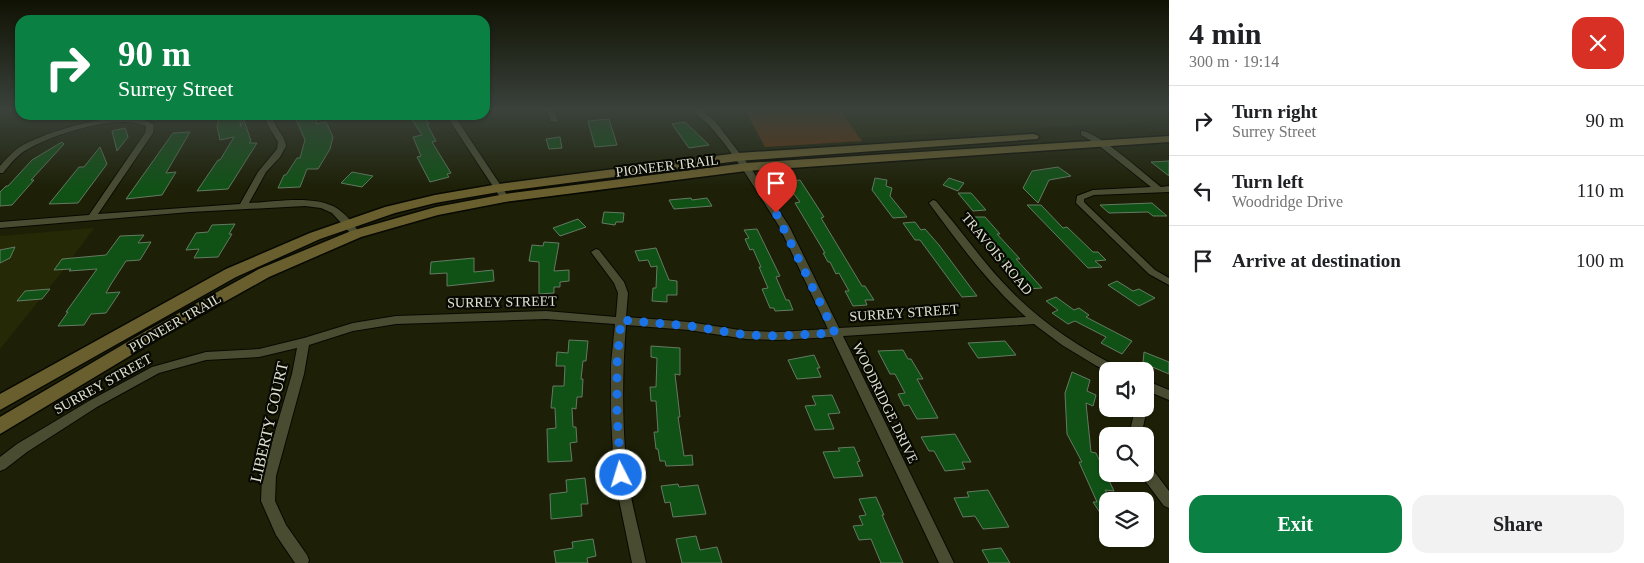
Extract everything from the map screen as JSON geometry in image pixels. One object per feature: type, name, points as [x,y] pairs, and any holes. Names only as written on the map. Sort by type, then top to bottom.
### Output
[{"type":"main road","name":"PIONEER TRAIL","points":[[0,403],[231,273],[280,250],[352,229],[436,211],[502,193],[738,157],[1037,136]]},
{"type":"main road","name":"PIONEER TRAIL","points":[[502,193],[746,167],[1100,142],[1169,139]]},
{"type":"main road","name":"PIONEER TRAIL","points":[[0,426],[215,299],[352,229]]},
{"type":"street","points":[[0,170],[19,151],[51,136]]},
{"type":"street","points":[[92,216],[147,136]]},
{"type":"street","points":[[244,205],[255,181],[282,147],[278,136]]},
{"type":"street","points":[[464,136],[502,193]]},
{"type":"street","name":"WOODRIDGE DRIVE","points":[[722,136],[746,167],[784,226],[947,563]]},
{"type":"street","points":[[1090,136],[1100,142],[1158,189]]},
{"type":"street","points":[[1169,189],[1093,193],[1080,198],[1080,203],[1152,272],[1169,282]]},
{"type":"street","points":[[0,225],[244,205],[319,203],[336,210],[352,229]]},
{"type":"street","name":"TRAVOIS ROAD","points":[[933,203],[995,279],[1035,320],[1070,345],[1100,362]]},
{"type":"street","points":[[596,252],[619,282],[623,294],[617,364],[617,415],[621,475],[639,563]]},
{"type":"street","name":"SURREY STREET","points":[[0,465],[22,448],[93,404],[156,370],[206,356],[259,353],[353,327],[396,320],[546,315],[690,326],[746,335],[778,336],[1035,320]]},
{"type":"street","name":"LIBERTY COURT","points":[[302,560],[281,530],[268,501],[269,476],[298,374],[304,342]]},
{"type":"street","points":[[1154,391],[1169,395]]},
{"type":"street","points":[[1154,482],[1169,502]]},
{"type":"shaded area","points":[[759,136],[859,136],[862,141],[765,147]]},
{"type":"shaded area","points":[[859,136],[890,136],[860,138]]},
{"type":"shaded area","points":[[94,228],[61,273],[0,349],[0,236]]},
{"type":"building","points":[[113,136],[128,136],[128,137],[117,151]]},
{"type":"building","points":[[171,136],[187,136],[166,173],[176,172],[162,195],[126,199]]},
{"type":"building","points":[[219,136],[249,136],[251,141],[249,143],[257,143],[228,189],[197,191],[234,137],[220,140]]},
{"type":"building","points":[[303,136],[333,137],[330,149],[318,169],[307,169],[300,187],[278,188],[284,175],[286,175],[297,158],[300,158],[305,140]]},
{"type":"building","points":[[433,136],[436,141],[432,142],[451,173],[447,174],[449,177],[430,182],[417,157],[421,156],[413,137]]},
{"type":"building","points":[[592,136],[614,136],[617,145],[595,147]]},
{"type":"building","points":[[681,136],[700,136],[709,145],[689,148]]},
{"type":"building","points":[[560,137],[562,148],[549,149],[546,139]]},
{"type":"building","points":[[62,142],[64,144],[31,180],[34,180],[12,205],[0,206],[0,192],[32,160]]},
{"type":"building","points":[[100,147],[107,164],[78,203],[49,204],[79,167],[84,167]]},
{"type":"building","points":[[1169,161],[1169,176],[1151,162]]},
{"type":"building","points":[[1058,167],[1071,176],[1049,180],[1038,203],[1023,188],[1032,171]]},
{"type":"building","points":[[352,172],[373,176],[362,187],[341,183]]},
{"type":"building","points":[[875,178],[887,180],[886,186],[892,188],[890,196],[907,217],[893,218],[872,190]]},
{"type":"building","points":[[949,178],[964,183],[958,191],[943,185]]},
{"type":"building","points":[[800,180],[824,217],[821,218],[862,286],[865,286],[874,300],[865,300],[867,305],[853,306],[845,291],[849,291],[839,273],[836,274],[830,262],[828,262],[823,253],[825,253],[795,203],[800,202],[785,182]]},
{"type":"building","points":[[958,193],[971,193],[986,210],[973,211]]},
{"type":"building","points":[[691,198],[692,200],[707,198],[712,206],[674,209],[669,200]]},
{"type":"building","points":[[1152,203],[1167,216],[1153,216],[1148,212],[1109,213],[1100,205]]},
{"type":"building","points":[[1027,205],[1041,205],[1063,228],[1067,227],[1093,252],[1098,252],[1106,260],[1095,261],[1102,267],[1088,268]]},
{"type":"building","points":[[604,212],[624,213],[623,222],[616,222],[615,225],[602,223]]},
{"type":"building","points":[[973,217],[985,217],[1000,234],[997,234],[1020,259],[1016,259],[1042,288],[1027,289],[992,250],[973,225],[979,225]]},
{"type":"building","points":[[578,219],[586,227],[560,236],[553,228]]},
{"type":"building","points":[[915,222],[921,230],[925,229],[939,245],[977,296],[962,297],[920,240],[915,240],[903,223]]},
{"type":"building","points":[[235,224],[229,234],[232,234],[218,257],[194,258],[199,249],[186,250],[196,233],[208,232],[212,225]]},
{"type":"building","points":[[757,229],[780,276],[776,277],[786,300],[789,300],[793,310],[775,311],[774,308],[770,308],[762,289],[768,288],[759,267],[761,267],[753,249],[750,250],[745,239],[749,238],[744,230]]},
{"type":"building","points":[[144,235],[138,243],[151,242],[140,260],[126,261],[111,284],[106,293],[120,292],[106,313],[91,314],[84,325],[58,326],[97,269],[54,270],[62,259],[106,255],[120,236]]},
{"type":"building","points":[[544,242],[559,243],[554,271],[569,270],[569,281],[560,282],[560,287],[554,287],[554,293],[539,294],[539,262],[529,261],[532,245],[543,246]]},
{"type":"building","points":[[15,247],[10,258],[0,263],[0,250]]},
{"type":"building","points":[[656,248],[669,280],[677,281],[677,295],[667,295],[667,302],[652,301],[653,288],[656,288],[657,266],[651,267],[648,260],[639,261],[635,251]]},
{"type":"building","points":[[474,258],[474,272],[493,270],[494,281],[447,286],[447,273],[430,274],[431,262]]},
{"type":"building","points":[[1117,281],[1133,291],[1139,289],[1155,298],[1139,306],[1108,285]]},
{"type":"building","points":[[50,289],[42,299],[17,301],[25,291]]},
{"type":"building","points":[[1056,297],[1074,310],[1079,308],[1089,315],[1086,317],[1132,341],[1122,354],[1101,343],[1106,337],[1075,321],[1068,324],[1052,313],[1058,310],[1046,301]]},
{"type":"building","points":[[569,340],[588,341],[586,361],[583,361],[581,379],[583,379],[582,397],[577,397],[576,409],[572,408],[573,427],[576,427],[577,442],[570,443],[572,461],[548,462],[547,429],[556,428],[555,408],[551,408],[553,386],[564,386],[565,366],[556,366],[557,352],[568,353]]},
{"type":"building","points":[[1005,341],[1016,355],[978,358],[968,343]]},
{"type":"building","points":[[651,346],[680,348],[680,375],[675,374],[680,417],[678,417],[684,456],[692,455],[693,465],[666,466],[665,461],[660,461],[654,432],[658,432],[656,401],[651,401],[650,387],[656,387],[657,358],[651,357]]},
{"type":"building","points":[[903,350],[923,379],[917,379],[938,418],[917,419],[909,405],[904,406],[898,394],[905,393],[895,374],[890,374],[878,351]]},
{"type":"building","points":[[1144,352],[1169,362],[1169,374],[1154,368],[1154,362],[1143,362]]},
{"type":"building","points":[[814,355],[820,368],[817,368],[821,377],[797,379],[788,360]]},
{"type":"building","points":[[1072,372],[1090,380],[1087,391],[1096,395],[1093,406],[1086,403],[1091,452],[1096,453],[1099,459],[1099,482],[1110,482],[1114,491],[1105,490],[1106,492],[1099,492],[1099,511],[1093,502],[1097,502],[1079,462],[1082,462],[1067,434],[1065,393]]},
{"type":"building","points":[[832,395],[840,413],[828,414],[834,429],[815,430],[805,406],[816,405],[812,396]]},
{"type":"building","points":[[955,434],[971,462],[962,462],[965,469],[945,471],[934,451],[929,451],[921,437]]},
{"type":"building","points":[[854,447],[860,461],[857,462],[863,476],[834,478],[823,452],[840,451],[838,448]]},
{"type":"building","points":[[585,478],[588,504],[581,504],[582,516],[551,519],[550,494],[567,492],[566,480]]},
{"type":"building","points":[[678,484],[679,487],[698,485],[706,514],[673,517],[670,502],[665,503],[661,486]]},
{"type":"building","points":[[988,490],[1009,527],[983,529],[975,516],[963,517],[954,498],[969,497],[967,492]]},
{"type":"building","points":[[876,497],[903,563],[881,563],[871,539],[859,540],[853,526],[863,525],[859,516],[866,515],[859,499]]},
{"type":"building","points":[[696,536],[700,550],[717,547],[722,563],[682,563],[676,539]]},
{"type":"building","points":[[593,539],[596,556],[587,558],[588,563],[556,563],[554,551],[573,548],[572,542]]},
{"type":"building","points":[[1001,548],[1010,563],[989,563],[982,550]]},
{"type":"route","points":[[621,475],[617,415],[617,364],[621,320],[690,326],[746,335],[778,336],[835,333],[776,213]]}]
